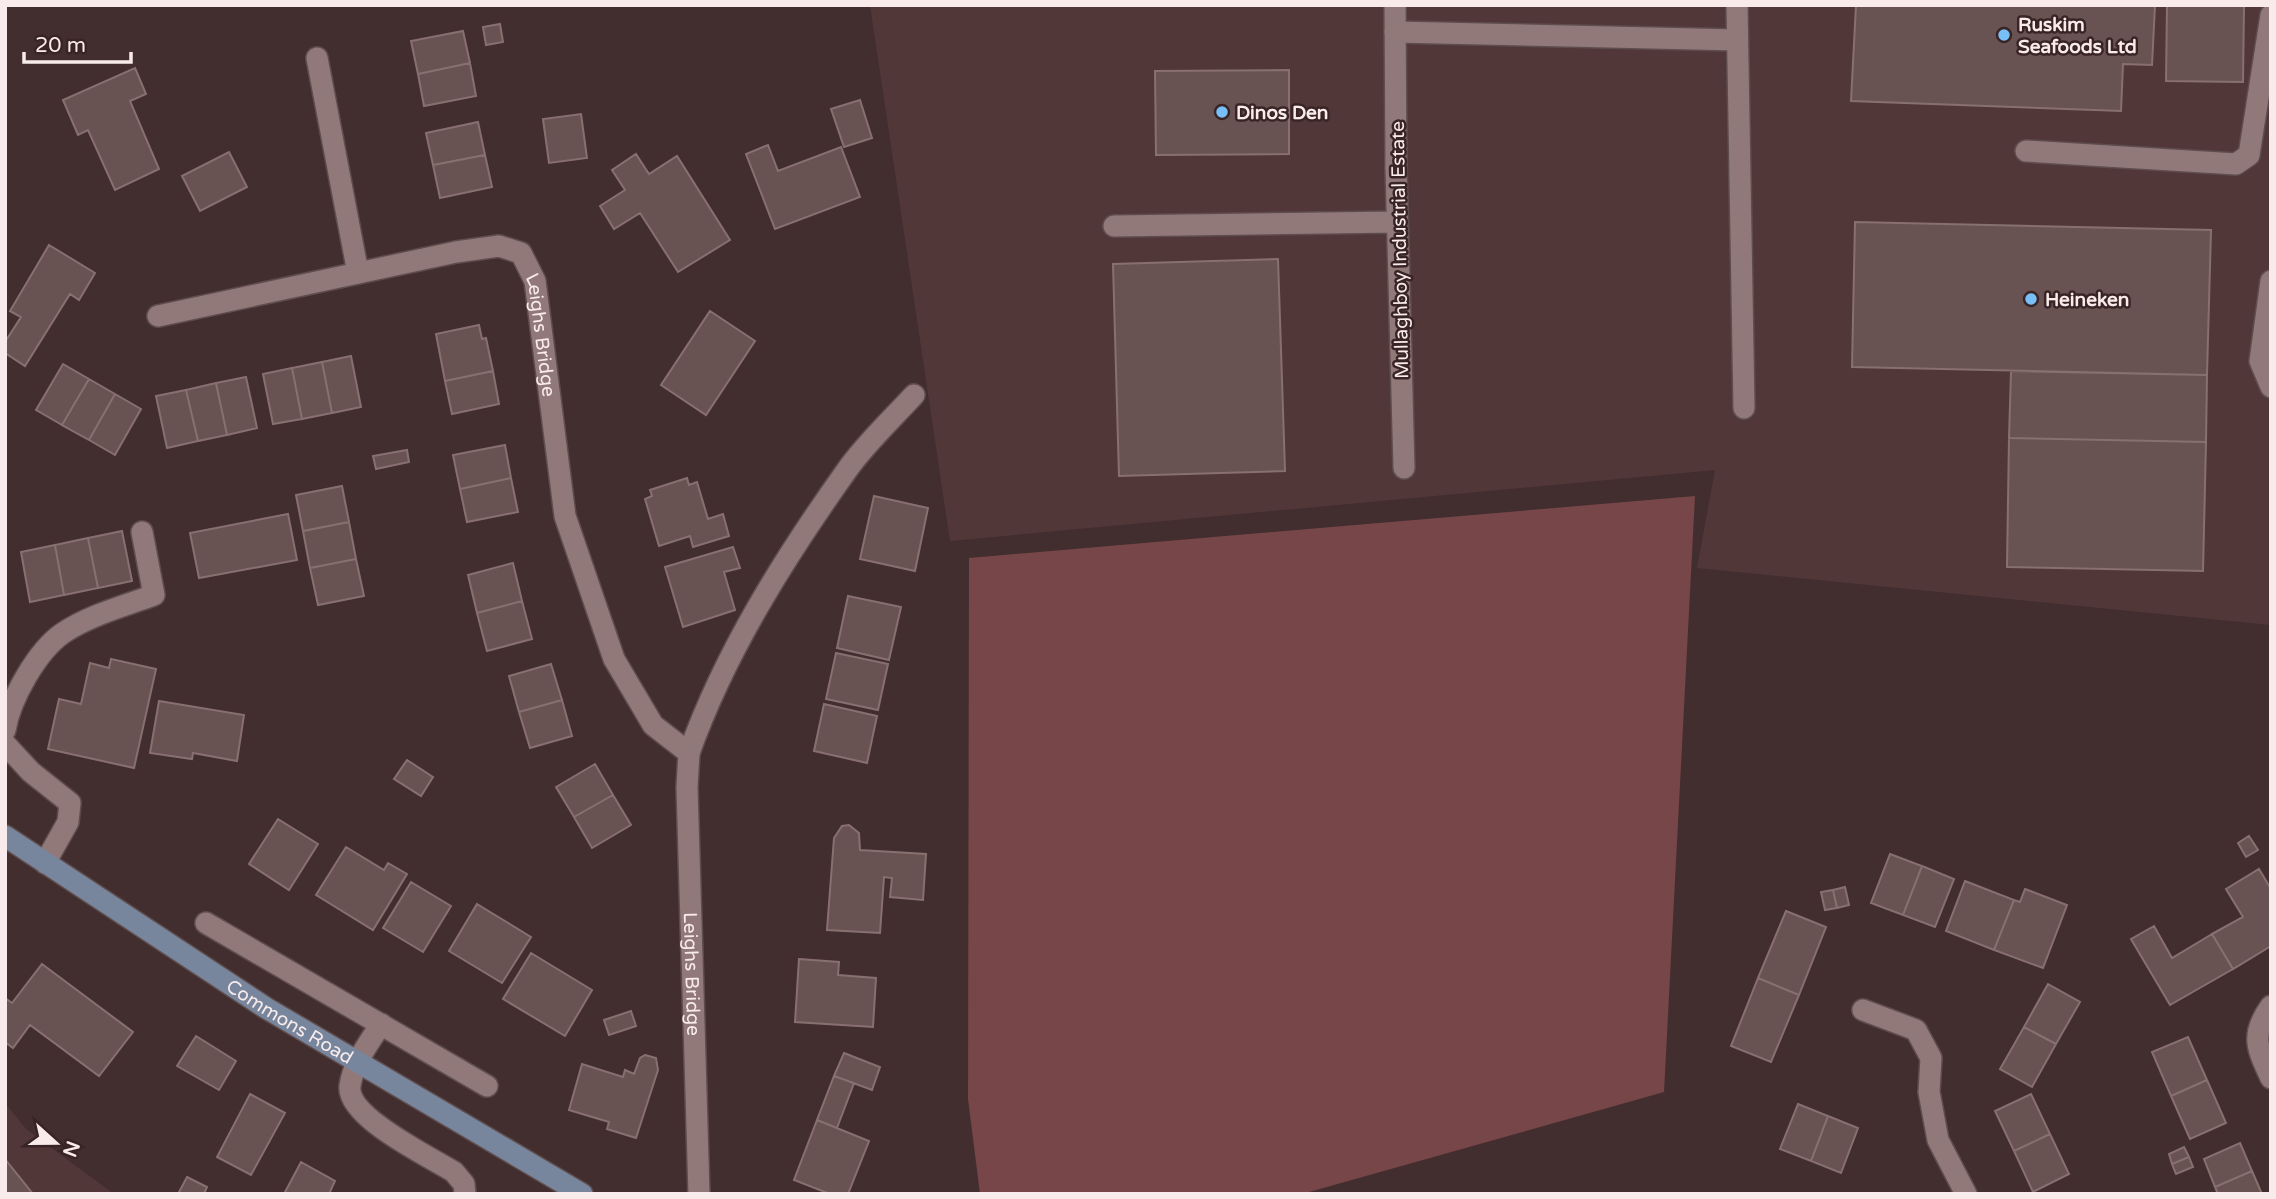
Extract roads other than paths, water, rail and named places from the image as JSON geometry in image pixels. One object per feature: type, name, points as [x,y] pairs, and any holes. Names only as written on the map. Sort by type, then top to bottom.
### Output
[{"type":"street","name":"Mullaghboy Industrial Estate","points":[[1395,5],[1396,222],[1404,468]]},
{"type":"street","points":[[1737,5],[1744,408]]},
{"type":"street","points":[[2026,151],[2236,164],[2249,155],[2271,15]]},
{"type":"street","points":[[1395,32],[1737,40]]},
{"type":"street","points":[[317,58],[358,273]]},
{"type":"street","points":[[1114,226],[1396,222]]},
{"type":"street","name":"Leighs Bridge","points":[[158,316],[499,246],[522,253],[534,281],[565,516],[614,659],[653,724],[690,753]]},
{"type":"street","points":[[2271,281],[2260,360],[2271,387]]},
{"type":"street","name":"Leighs Bridge","points":[[699,1194],[687,786],[690,753],[704,712],[737,643],[848,468],[914,395]]},
{"type":"street","points":[[5,730],[8,714],[29,671],[62,634],[101,614],[155,595],[142,533]]},
{"type":"street","points":[[5,744],[31,772],[70,803],[68,822],[45,863]]},
{"type":"street","name":"Commons Road","points":[[5,836],[266,1008],[582,1194]]},
{"type":"street","points":[[206,923],[487,1086]]},
{"type":"street","points":[[2271,1006],[2258,1024],[2256,1040],[2271,1078]]},
{"type":"street","points":[[1863,1010],[1916,1030],[1931,1058],[1929,1092],[1938,1140],[1966,1194]]},
{"type":"street","points":[[381,1024],[357,1063],[349,1088],[353,1104],[368,1119],[454,1172],[464,1184],[465,1194]]},
{"type":"place","name":"Ruskim Seafoods Ltd","points":[[2004,35]]},
{"type":"place","name":"Dinos Den","points":[[1222,112]]},
{"type":"place","name":"Heineken","points":[[2031,299]]}]
